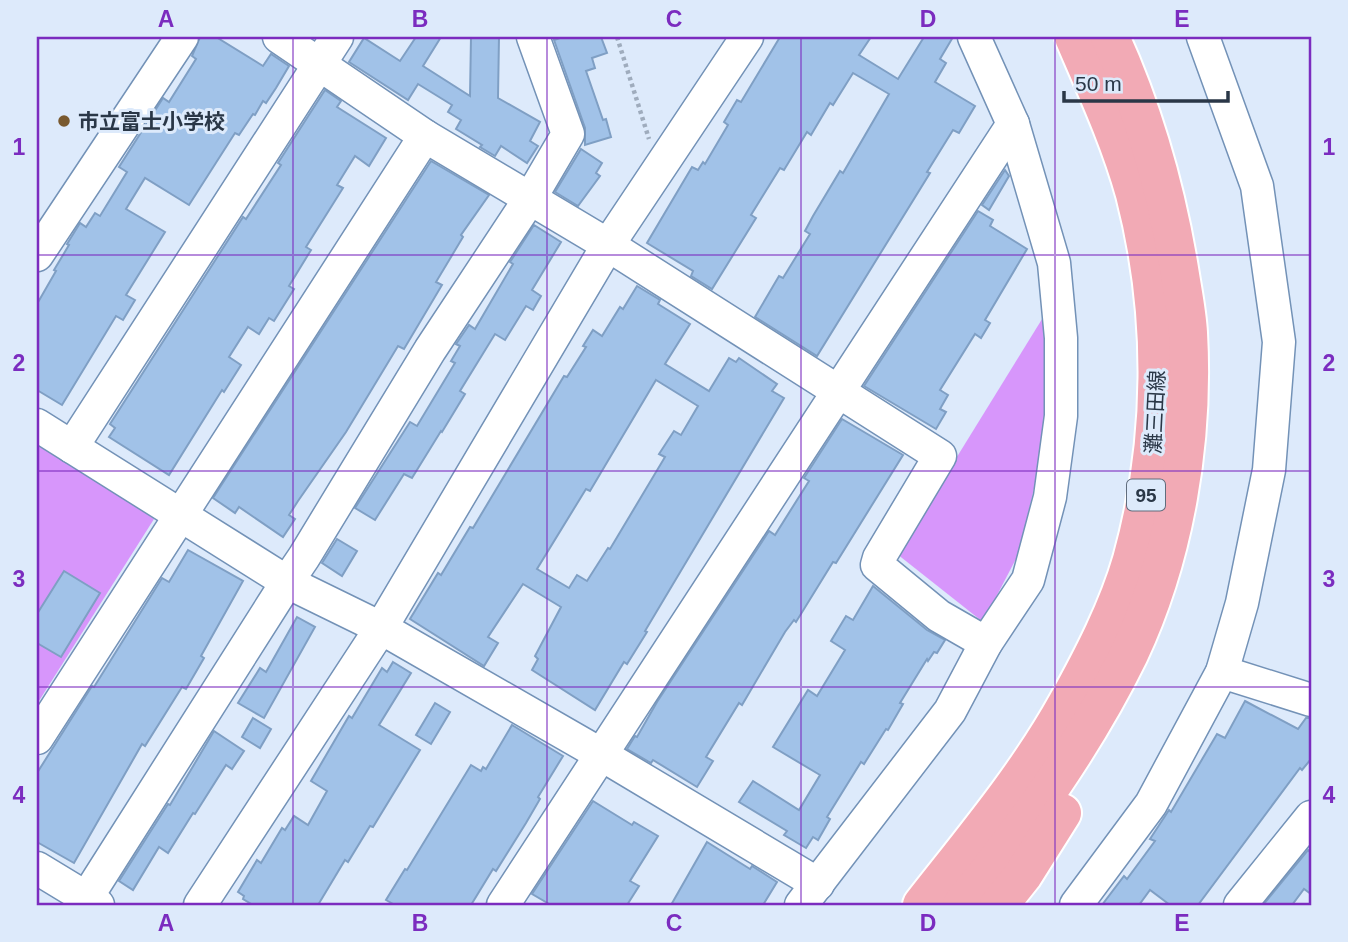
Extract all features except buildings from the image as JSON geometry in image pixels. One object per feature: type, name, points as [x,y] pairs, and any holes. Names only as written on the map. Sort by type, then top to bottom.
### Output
[{"type":"main road","name":"95","points":[[898,905],[989,775],[1064,660],[1090,609],[1110,552],[1124,496],[1133,430],[1132,306],[1109,194],[1050,37]]},
{"type":"main road","name":"95","points":[[1064,37],[1107,116]]},
{"type":"main road","name":"灘三田線","points":[[922,905],[1007,797],[1066,706],[1106,627],[1132,561],[1152,470],[1159,368],[1151,274],[1135,194],[1107,116],[1074,37]]},
{"type":"main road","name":"95","points":[[999,905],[1023,875],[1116,727],[1152,657],[1177,591],[1196,517],[1214,373],[1209,296],[1193,229],[1151,86],[1117,40]]},
{"type":"main road","name":"灘三田線","points":[[962,905],[1004,853],[1090,727],[1129,653],[1154,588],[1173,521],[1188,432],[1188,332],[1173,233],[1148,133],[1117,40]]},
{"type":"main road","name":"95","points":[[904,905],[1007,797]]},
{"type":"main road","name":"95","points":[[972,905],[1004,853]]},
{"type":"street","points":[[37,255],[182,37]]},
{"type":"street","points":[[279,37],[425,136],[608,244],[940,456],[878,558],[877,565],[939,616],[986,643]]},
{"type":"street","points":[[72,447],[337,37]]},
{"type":"street","points":[[37,868],[93,901],[430,350],[531,197],[568,134],[533,37]]},
{"type":"street","points":[[200,905],[381,628],[608,244],[747,37]]},
{"type":"street","points":[[37,425],[287,582],[381,628],[602,755],[809,894],[950,711],[986,643],[1028,580],[1050,497],[1061,416],[1061,338],[1054,263],[1013,124],[974,37]]},
{"type":"street","points":[[1078,904],[1151,804],[1222,672],[1242,603],[1269,470],[1279,342],[1257,186],[1203,37]]},
{"type":"street","points":[[503,905],[1013,124]]},
{"type":"street","points":[[37,738],[425,136]]},
{"type":"street","points":[[1222,672],[1311,700]]},
{"type":"street","points":[[1240,905],[1311,817]]},
{"type":"path","points":[[617,37],[658,169]]},
{"type":"shaded area","points":[[1047,311],[1049,404],[1037,476],[1018,555],[983,622],[897,554]]},
{"type":"shaded area","points":[[37,435],[154,519],[37,704]]},
{"type":"place","name":"市立富士小学校","points":[[64,121]]}]
